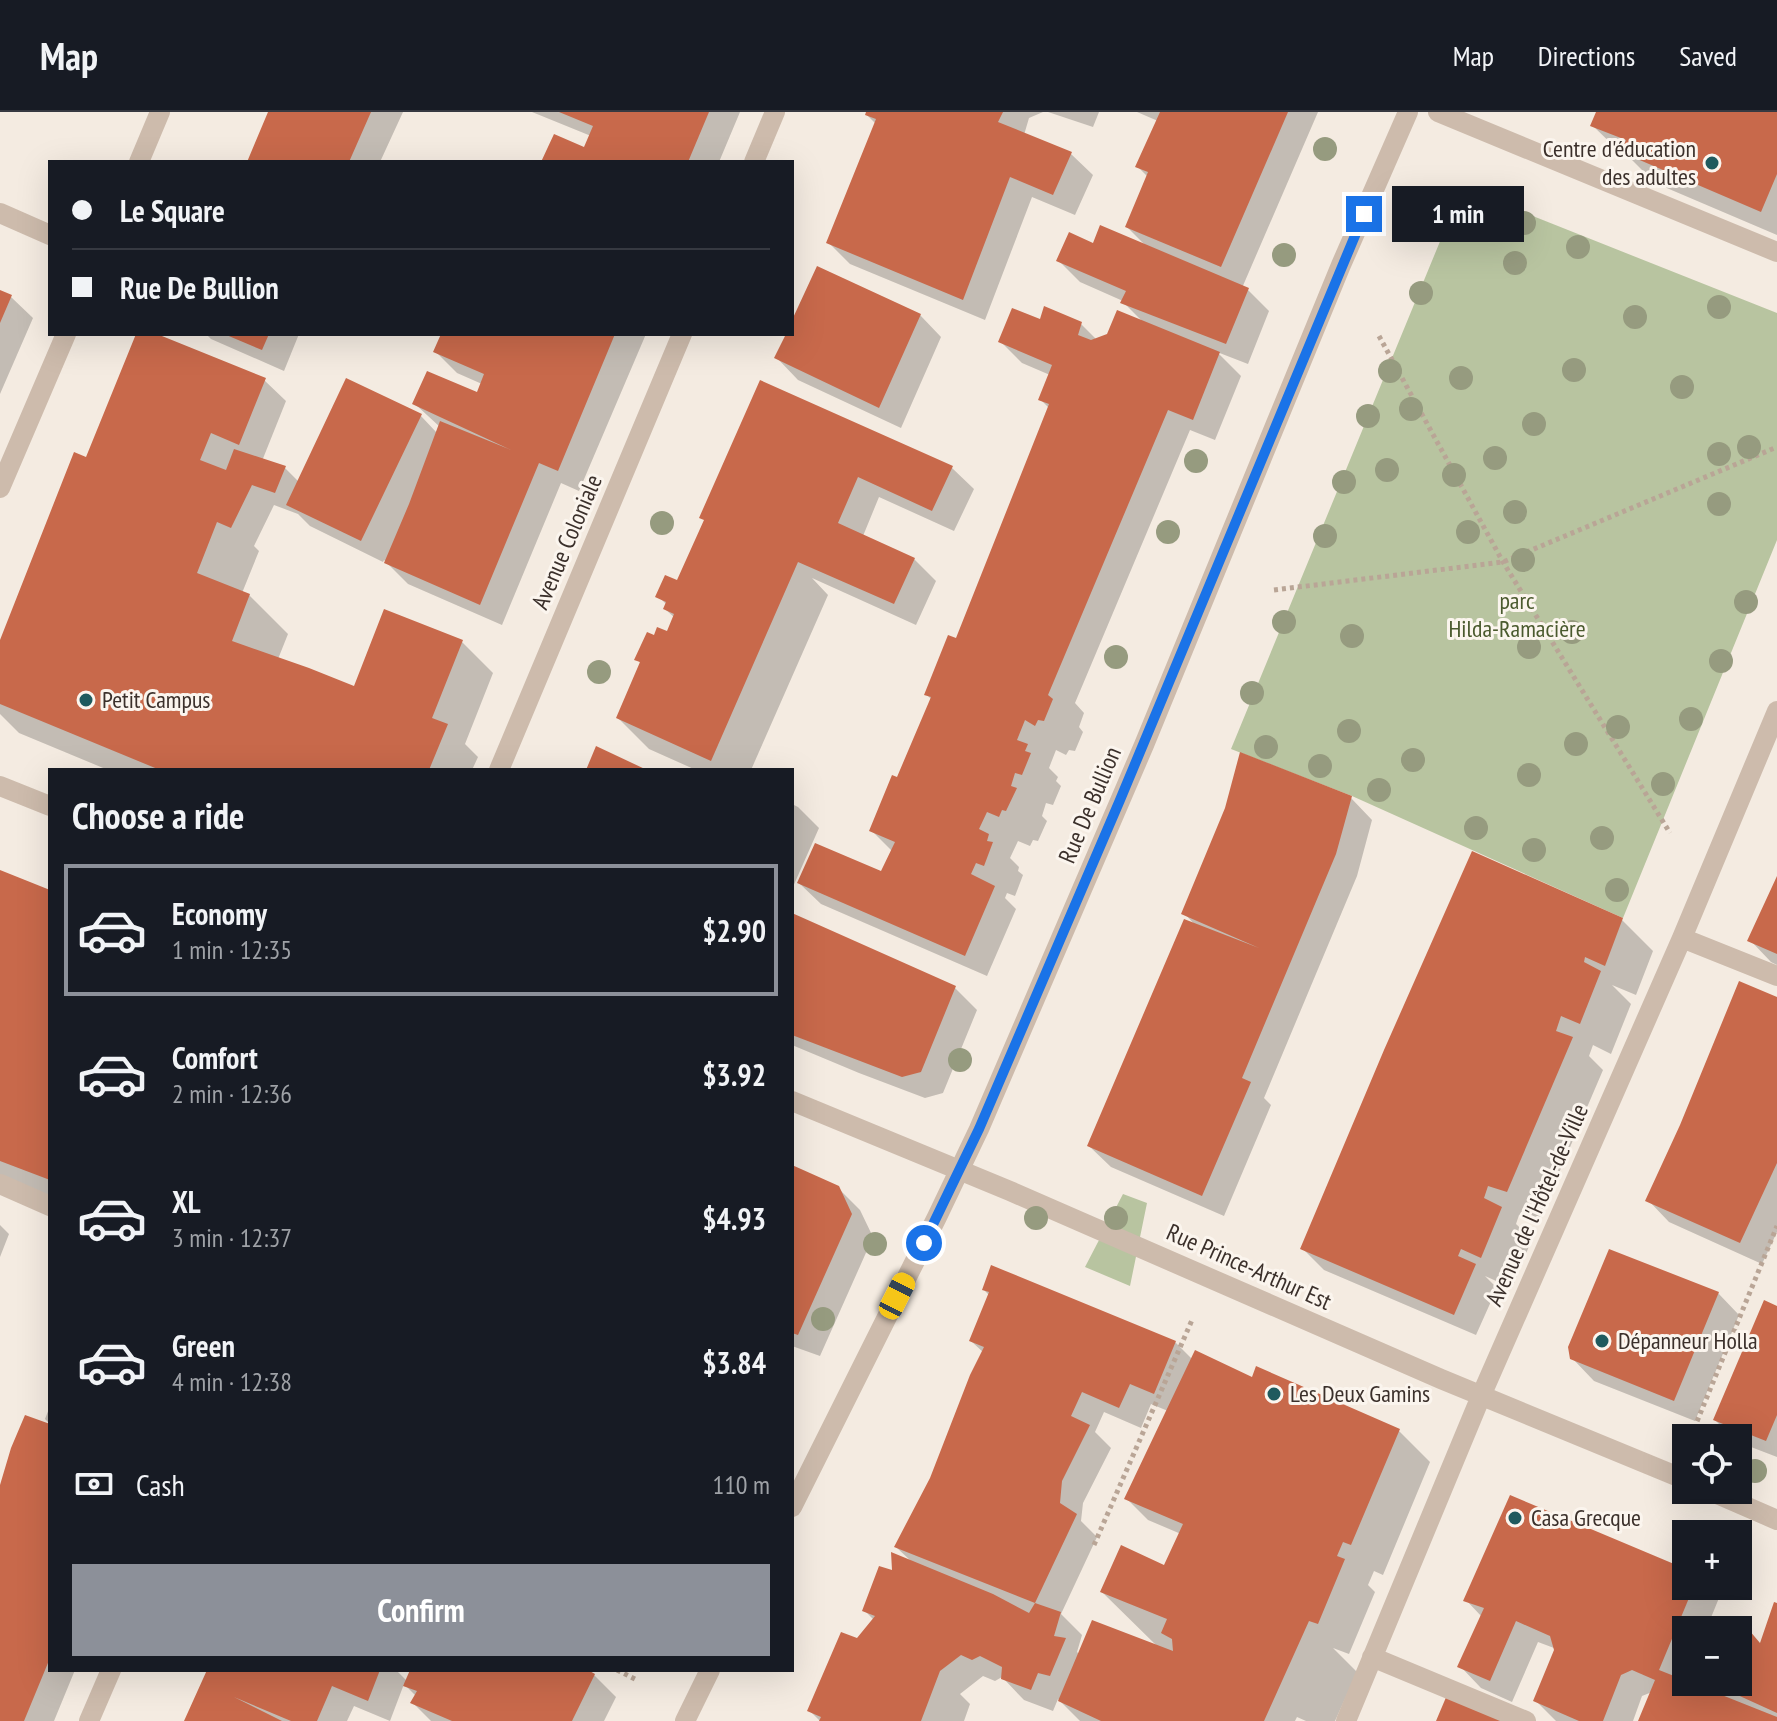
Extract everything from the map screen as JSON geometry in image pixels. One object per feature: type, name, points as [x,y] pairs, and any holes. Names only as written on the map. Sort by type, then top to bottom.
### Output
[{"type":"street","points":[[140,160],[160,112]]},
{"type":"street","points":[[755,160],[775,112]]},
{"type":"street","name":"Rue De Bullion","points":[[794,1503],[979,1129],[1138,759],[1341,265],[1408,112]]},
{"type":"street","points":[[1438,112],[1777,252]]},
{"type":"street","points":[[0,213],[48,234]]},
{"type":"street","points":[[0,488],[65,336]]},
{"type":"street","name":"Avenue Coloniale","points":[[500,768],[681,336]]},
{"type":"street","name":"Avenue de l'Hôtel-de-Ville","points":[[1346,1721],[1481,1396],[1682,938],[1777,711]]},
{"type":"street","points":[[0,786],[48,805]]},
{"type":"street","points":[[1682,938],[1777,976]]},
{"type":"street","name":"Rue Prince-Arthur Est","points":[[794,1102],[1010,1191],[1481,1396],[1672,1474]]},
{"type":"street","points":[[0,1184],[48,1205]]},
{"type":"street","points":[[1740,1504],[1777,1520]]},
{"type":"street","points":[[1372,1657],[1526,1721]]},
{"type":"street","points":[[89,1721],[110,1672]]},
{"type":"street","points":[[685,1721],[709,1672]]},
{"type":"path","points":[[1379,336],[1503,562],[1670,833]]},
{"type":"path","points":[[1274,590],[1503,562],[1777,447]]},
{"type":"path","points":[[1696,1424],[1777,1226]]},
{"type":"path","points":[[1094,1545],[1210,1279]]},
{"type":"path","points":[[621,1672],[635,1679]]},
{"type":"green space","name":"parc Hilda-Ramacière","points":[[1462,188],[1777,313],[1777,540],[1623,918],[1352,796],[1231,749]]},
{"type":"green space","points":[[1123,1194],[1147,1203],[1130,1286],[1085,1267]]},
{"type":"building","points":[[268,112],[371,112],[350,160],[248,160]]},
{"type":"building","points":[[559,112],[709,112],[689,160],[542,160],[554,134],[584,147],[593,126]]},
{"type":"building","points":[[866,112],[1003,112],[998,122],[1072,152],[1053,195],[1010,177],[963,300],[826,243],[876,119],[865,115]]},
{"type":"building","points":[[1160,112],[1288,112],[1221,267],[1125,227],[1148,172],[1135,167]]},
{"type":"building","name":"Centre d'éducation des adultes","points":[[1596,112],[1777,112],[1777,174],[1761,212],[1621,152],[1626,140],[1590,126]]},
{"type":"building","points":[[1100,225],[1249,288],[1226,344],[1120,303],[1126,291],[1056,261],[1069,232],[1093,243]]},
{"type":"building","points":[[817,266],[921,314],[879,408],[774,358],[785,336],[794,336],[794,316]]},
{"type":"building","points":[[0,290],[12,295],[0,323]]},
{"type":"building","points":[[1044,306],[1082,322],[1078,335],[1091,340],[1107,334],[1117,310],[1220,352],[1193,420],[1168,410],[1048,695],[1053,699],[1044,721],[1038,720],[1035,726],[1025,720],[1017,740],[1028,744],[1025,751],[1031,753],[1022,775],[1015,773],[1011,786],[1017,788],[1006,811],[1002,810],[999,817],[987,812],[979,829],[989,834],[987,841],[993,842],[984,866],[976,863],[971,874],[995,886],[965,956],[797,883],[815,843],[881,871],[895,842],[869,831],[892,775],[897,777],[931,697],[924,695],[948,635],[956,638],[1049,404],[1038,400],[1052,365],[998,342],[1012,308],[1040,319]]},
{"type":"building","points":[[135,336],[162,336],[266,378],[239,445],[211,433],[200,460],[226,470],[234,449],[286,466],[275,493],[252,485],[231,528],[217,522],[197,573],[250,594],[232,641],[354,686],[384,609],[463,640],[432,718],[448,724],[430,768],[155,768],[0,704],[0,640],[74,452],[86,457]]},
{"type":"building","points":[[229,336],[268,336],[262,350]]},
{"type":"building","points":[[440,336],[614,336],[558,471],[539,463],[480,605],[384,563],[440,421],[511,450],[412,404],[427,371],[477,392],[484,374],[433,352]]},
{"type":"building","points":[[346,378],[422,414],[361,541],[286,505]]},
{"type":"building","points":[[760,380],[953,466],[932,511],[858,477],[838,523],[915,558],[894,604],[798,562],[711,761],[616,718],[640,662],[634,660],[647,632],[654,635],[657,627],[667,631],[674,614],[663,609],[666,602],[655,597],[665,575],[677,580],[704,520],[699,518]]},
{"type":"building","points":[[596,746],[643,768],[587,768]]},
{"type":"building","points":[[1240,752],[1352,796],[1336,854],[1242,1078],[1251,1082],[1202,1196],[1087,1146],[1184,919],[1259,948],[1181,914],[1225,808]]},
{"type":"building","points":[[1472,851],[1623,918],[1605,966],[1585,957],[1584,962],[1601,971],[1580,1024],[1561,1016],[1556,1031],[1573,1037],[1507,1192],[1488,1186],[1484,1198],[1502,1207],[1481,1258],[1461,1249],[1458,1256],[1476,1264],[1454,1315],[1300,1249]]},
{"type":"building","points":[[0,870],[48,889],[48,1179],[0,1161]]},
{"type":"building","points":[[1777,876],[1777,954],[1747,941]]},
{"type":"building","points":[[794,914],[956,986],[921,1072],[902,1077],[794,1036]]},
{"type":"building","points":[[1739,981],[1777,997],[1777,1163],[1740,1243],[1645,1201]]},
{"type":"building","points":[[794,1166],[839,1186],[852,1214],[798,1335],[794,1334]]},
{"type":"building","points":[[1609,1249],[1719,1292],[1674,1401],[1570,1359],[1568,1347]]},
{"type":"building","points":[[991,1265],[1176,1341],[1154,1394],[1130,1384],[1119,1408],[1082,1392],[1071,1416],[1090,1425],[1062,1481],[1060,1503],[1077,1514],[1035,1603],[894,1547],[930,1478],[984,1347],[969,1341],[989,1292],[982,1290]]},
{"type":"building","points":[[1764,1300],[1777,1306],[1777,1415],[1766,1441],[1752,1435],[1752,1424],[1723,1424],[1713,1420]]},
{"type":"building","points":[[1195,1350],[1252,1377],[1256,1366],[1400,1429],[1351,1545],[1343,1542],[1337,1556],[1345,1559],[1318,1624],[1309,1621],[1264,1721],[1101,1721],[1058,1701],[1092,1620],[1173,1651],[1172,1639],[1161,1633],[1167,1619],[1100,1592],[1121,1545],[1164,1565],[1183,1524],[1124,1499]]},
{"type":"building","points":[[25,1415],[48,1423],[48,1663],[24,1721],[0,1721],[0,1485]]},
{"type":"building","points":[[1510,1495],[1672,1563],[1672,1600],[1688,1600],[1682,1616],[1672,1616],[1672,1639],[1659,1670],[1672,1675],[1672,1696],[1724,1696],[1777,1717],[1777,1721],[1638,1721],[1655,1680],[1632,1670],[1621,1675],[1603,1721],[1579,1721],[1533,1701],[1554,1650],[1550,1636],[1516,1621],[1490,1681],[1457,1667],[1484,1608],[1463,1601]]},
{"type":"building","points":[[891,1552],[993,1594],[1029,1613],[1035,1603],[1061,1612],[1054,1636],[1066,1638],[1050,1676],[1038,1673],[1031,1690],[1001,1679],[1002,1667],[980,1656],[972,1660],[961,1655],[940,1671],[921,1721],[819,1721],[821,1717],[807,1711],[841,1632],[857,1638],[875,1616],[862,1611],[879,1566],[892,1570]]},
{"type":"building","points":[[1774,1602],[1777,1603],[1777,1713],[1740,1696],[1752,1696],[1752,1634],[1760,1643]]},
{"type":"building","points":[[206,1672],[379,1672],[368,1701],[332,1686],[317,1721],[291,1721],[234,1697],[282,1721],[184,1721]]},
{"type":"building","points":[[409,1672],[595,1674],[572,1721],[452,1721],[410,1703],[417,1691],[403,1686]]},
{"type":"building","points":[[1447,1695],[1504,1721],[1436,1721]]},
{"type":"place","name":"Centre d'éducation des adultes","points":[[1712,163]]},
{"type":"place","name":"Petit Campus","points":[[86,700]]},
{"type":"place","name":"Dépanneur Holla","points":[[1602,1341]]},
{"type":"place","name":"Les Deux Gamins","points":[[1274,1394]]},
{"type":"place","name":"Casa Grecque","points":[[1515,1518]]},
{"type":"route","points":[[924,1243],[979,1129],[1120,800],[1364,214]]}]
